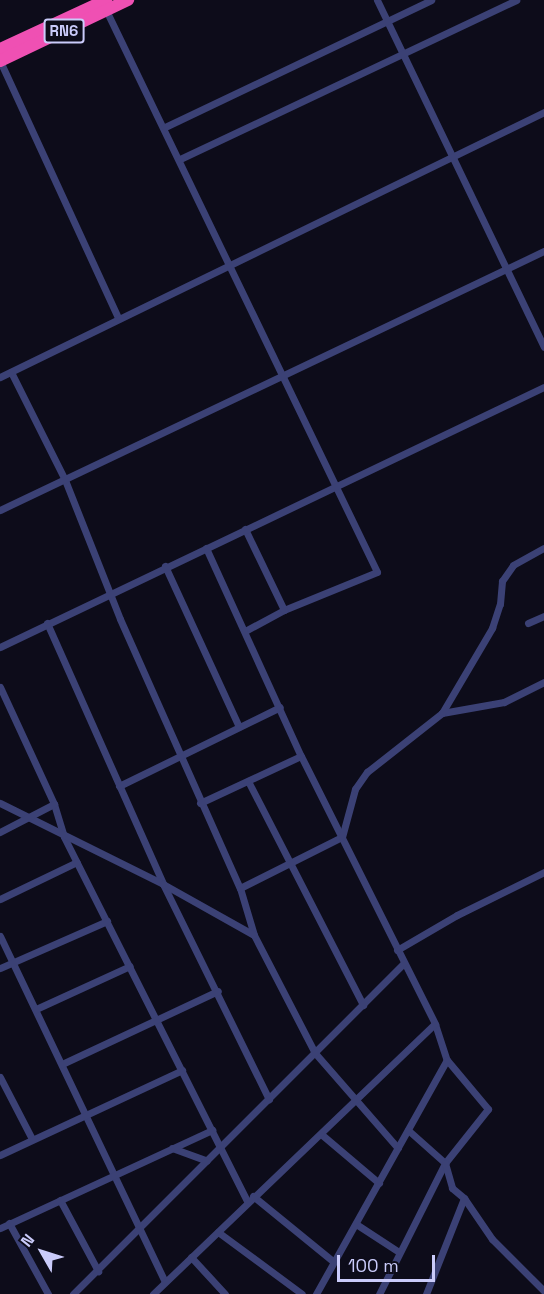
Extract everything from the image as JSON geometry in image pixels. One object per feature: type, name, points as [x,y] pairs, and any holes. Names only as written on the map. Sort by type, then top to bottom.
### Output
[{"type":"highway","name":"RN6","points":[[0,49],[102,3],[128,0]]},
{"type":"highway","name":"RN6","points":[[0,61],[102,3]]},
{"type":"street","points":[[377,0],[544,347]]},
{"type":"street","points":[[165,127],[431,0]]},
{"type":"street","points":[[180,159],[516,0]]},
{"type":"street","points":[[102,3],[165,127],[231,264],[279,375],[377,572],[284,610],[245,631]]},
{"type":"street","points":[[0,61],[118,317]]},
{"type":"street","points":[[0,377],[118,317],[454,158],[544,112]]},
{"type":"street","points":[[0,510],[279,375],[544,251]]},
{"type":"street","points":[[11,372],[65,480],[109,593],[180,758],[240,888],[254,935],[315,1053],[398,1148]]},
{"type":"street","points":[[0,647],[165,566],[336,488],[544,387]]},
{"type":"street","points":[[245,529],[284,610]]},
{"type":"street","points":[[206,548],[301,756],[435,1024],[447,1059],[488,1109],[445,1163],[379,1294]]},
{"type":"street","points":[[240,888],[342,837],[356,789],[367,772],[441,713],[492,628],[500,604],[502,581],[513,565],[544,548]]},
{"type":"street","points":[[165,566],[239,728]]},
{"type":"street","points":[[528,623],[544,616]]},
{"type":"street","points":[[46,623],[164,884],[270,1099]]},
{"type":"street","points":[[441,713],[504,702],[544,682]]},
{"type":"street","points":[[0,687],[54,804],[64,837],[221,1148],[250,1198],[334,1262]]},
{"type":"street","points":[[119,786],[280,707]]},
{"type":"street","points":[[200,803],[301,756]]},
{"type":"street","points":[[248,781],[363,1005]]},
{"type":"street","points":[[0,803],[64,837],[164,884],[254,935]]},
{"type":"street","points":[[0,832],[54,804]]},
{"type":"street","points":[[0,899],[77,862]]},
{"type":"street","points":[[397,950],[457,915],[544,872]]},
{"type":"street","points":[[0,968],[107,921]]},
{"type":"street","points":[[0,936],[165,1282]]},
{"type":"street","points":[[73,1294],[404,963]]},
{"type":"street","points":[[36,1009],[130,966]]},
{"type":"street","points":[[62,1064],[218,991]]},
{"type":"street","points":[[153,1294],[250,1198],[321,1134],[435,1024]]},
{"type":"street","points":[[316,1294],[447,1059]]},
{"type":"street","points":[[0,1155],[182,1070]]},
{"type":"street","points":[[0,1077],[2,1085],[32,1139]]},
{"type":"street","points":[[0,1228],[212,1130]]},
{"type":"street","points":[[408,1130],[445,1163],[452,1188],[464,1198],[492,1239],[544,1291]]},
{"type":"street","points":[[321,1134],[379,1183]]},
{"type":"street","points":[[172,1148],[207,1161]]},
{"type":"street","points":[[426,1294],[464,1198]]},
{"type":"street","points":[[60,1200],[98,1271]]},
{"type":"street","points":[[9,1223],[48,1294]]},
{"type":"street","points":[[356,1224],[399,1252]]},
{"type":"street","points":[[218,1232],[302,1294]]},
{"type":"street","points":[[191,1257],[222,1293]]}]
